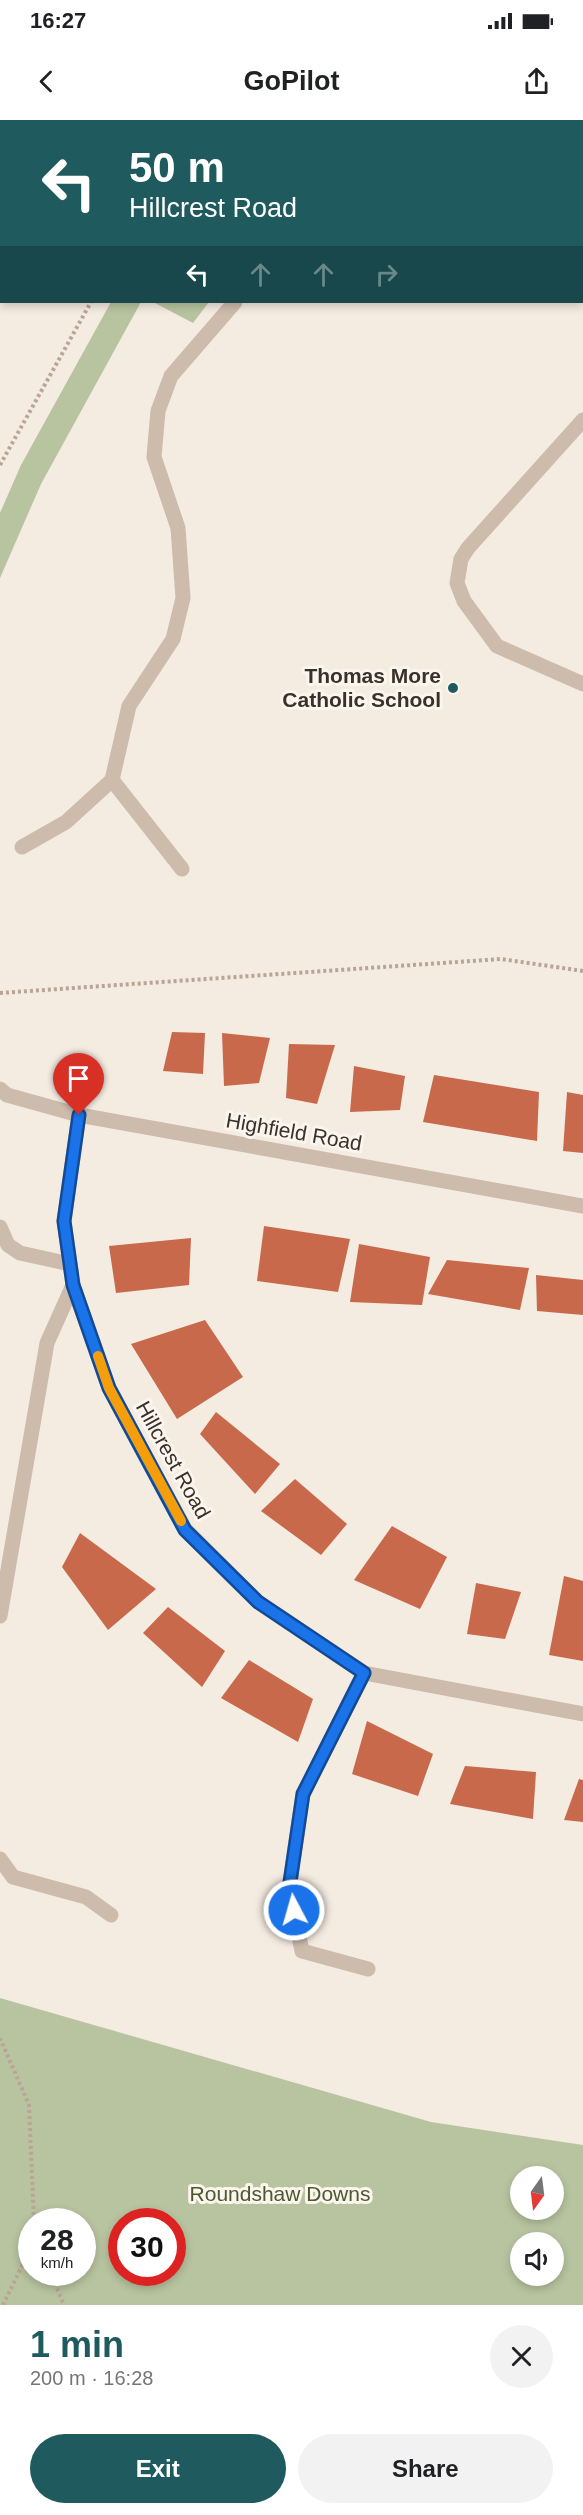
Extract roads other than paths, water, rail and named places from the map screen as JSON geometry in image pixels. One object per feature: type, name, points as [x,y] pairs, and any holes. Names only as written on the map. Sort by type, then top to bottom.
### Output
[{"type":"street","points":[[22,847],[66,822],[112,780],[129,706],[173,639],[183,598],[178,528],[154,457],[158,411],[171,376],[234,303]]},
{"type":"street","points":[[583,420],[468,548],[460,559],[457,583],[464,601],[497,646],[583,684]]},
{"type":"street","points":[[112,780],[182,869]]},
{"type":"street","name":"Highfield Road","points":[[0,1089],[7,1095],[79,1115],[583,1206]]},
{"type":"street","name":"Hillcrest Road","points":[[79,1115],[64,1221],[73,1285],[109,1388],[185,1530],[258,1602],[364,1673],[583,1714]]},
{"type":"street","points":[[0,1227],[9,1245],[20,1253],[70,1264]]},
{"type":"street","points":[[0,1616],[47,1343],[73,1285]]},
{"type":"street","points":[[364,1673],[303,1794],[289,1889],[302,1951],[368,1969]]},
{"type":"street","points":[[0,1859],[13,1877],[86,1897],[111,1915]]},
{"type":"place","name":"Thomas More Catholic School","points":[[453,688]]},
{"type":"park label","name":"Roundshaw Downs","points":[[280,2194]]}]
